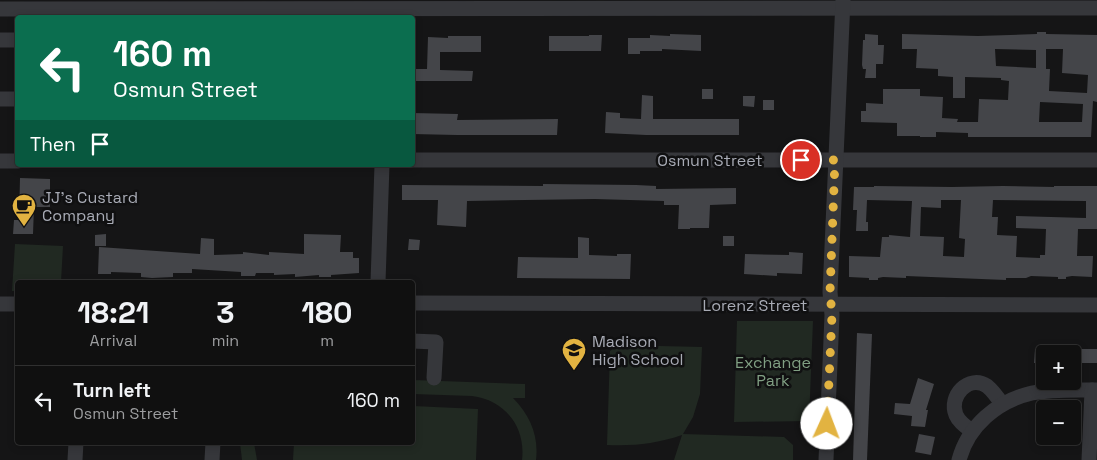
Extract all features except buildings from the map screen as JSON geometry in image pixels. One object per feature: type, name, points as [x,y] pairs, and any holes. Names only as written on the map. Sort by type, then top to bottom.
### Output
[{"type":"street","points":[[826,460],[832,315],[835,160],[842,4]]},
{"type":"street","points":[[0,9],[389,9],[842,4],[1097,8]]},
{"type":"street","points":[[0,40],[15,40]]},
{"type":"street","points":[[0,99],[15,99]]},
{"type":"street","name":"Osmun Street","points":[[415,160],[1097,160]]},
{"type":"street","points":[[0,161],[15,161]]},
{"type":"street","points":[[378,280],[382,167]]},
{"type":"street","name":"Lorenz Street","points":[[415,303],[1097,305]]},
{"type":"street","points":[[0,304],[15,304]]},
{"type":"street","points":[[415,341],[436,342],[434,378]]},
{"type":"street","points":[[972,431],[956,415],[954,402],[960,390],[969,385],[981,384],[987,387],[1002,404]]},
{"type":"street","points":[[959,460],[972,431],[982,419],[1002,404],[1036,392],[1095,390],[1090,460]]},
{"type":"street","points":[[75,460],[76,445]]},
{"type":"street","points":[[212,460],[213,445]]},
{"type":"green space","points":[[15,244],[63,246],[61,280],[15,280],[15,291],[12,291]]},
{"type":"green space","name":"Exchange Park","points":[[737,321],[813,321],[809,421],[734,422]]},
{"type":"green space","points":[[618,345],[702,347],[700,394],[693,417],[683,434],[784,437],[793,445],[793,460],[674,460],[682,435],[645,444],[607,445],[610,351]]},
{"type":"green space","points":[[415,380],[525,384],[525,398],[513,398],[529,419],[535,434],[536,460],[522,460],[521,437],[517,426],[503,409],[494,403],[472,396],[415,394]]},
{"type":"green space","points":[[415,406],[478,409],[476,460],[293,460],[294,445],[415,445]]},
{"type":"green space","points":[[240,445],[254,445],[257,460],[242,460]]},
{"type":"place","name":"JJ's Custard Company","points":[[24,227]]},
{"type":"place","name":"Madison High School","points":[[574,371]]},
{"type":"route","points":[[801,160],[835,160],[830,292],[832,315],[827,424]]}]
